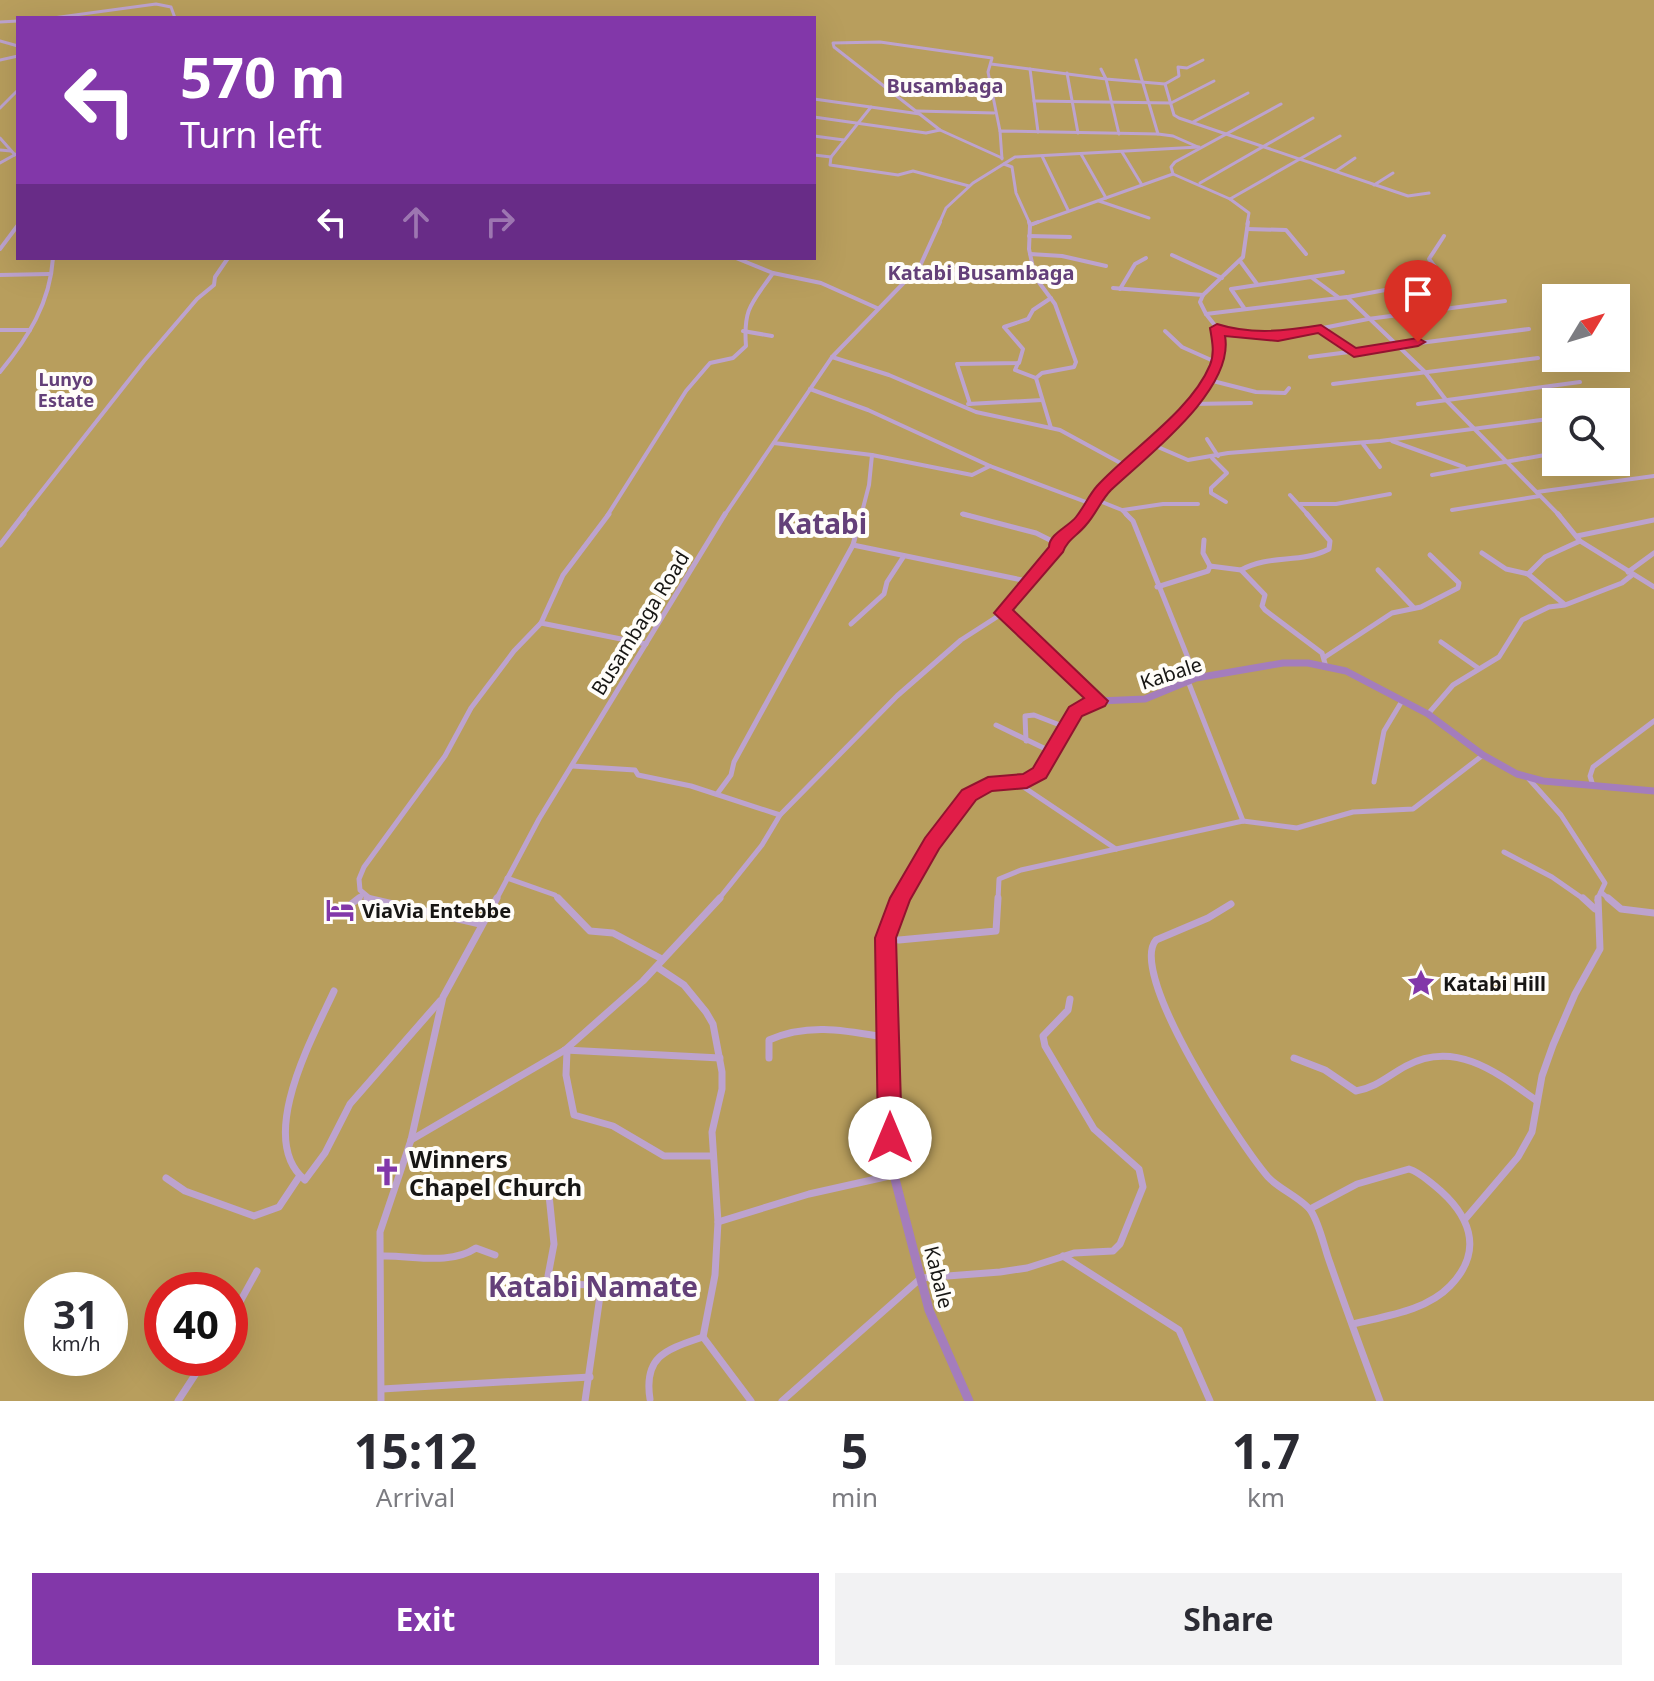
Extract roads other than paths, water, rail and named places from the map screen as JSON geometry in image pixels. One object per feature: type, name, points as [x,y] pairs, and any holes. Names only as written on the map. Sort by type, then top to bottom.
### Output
[{"type":"street","points":[[66,16],[156,4],[171,7],[174,16]]},
{"type":"street","points":[[93,12],[94,16]]},
{"type":"street","points":[[1003,161],[988,72],[993,59],[880,42],[833,43],[872,78],[940,130],[1012,167],[1016,193],[1030,225],[1030,254],[1035,277],[1051,298],[1076,362],[1074,367],[1042,373],[1036,378]]},
{"type":"street","points":[[1136,60],[1158,134]]},
{"type":"street","points":[[991,64],[1165,84],[1179,76],[1177,68],[1189,67],[1203,60]]},
{"type":"street","points":[[1030,69],[1038,132]]},
{"type":"street","points":[[1101,69],[1119,134]]},
{"type":"street","points":[[1067,73],[1078,133]]},
{"type":"street","points":[[1034,101],[1171,103],[1214,81]]},
{"type":"street","points":[[1165,84],[1176,117],[1408,196],[1429,193]]},
{"type":"street","points":[[0,108],[16,92]]},
{"type":"street","points":[[1192,122],[1248,93]]},
{"type":"street","points":[[816,99],[918,112],[994,113]]},
{"type":"street","points":[[1173,174],[1172,164],[1281,104]]},
{"type":"street","points":[[871,107],[831,157],[830,165],[898,175],[913,171],[969,186]]},
{"type":"street","points":[[816,117],[929,133],[940,130]]},
{"type":"street","points":[[1199,183],[1313,118]]},
{"type":"street","points":[[1000,131],[1158,134],[1173,136],[1199,147]]},
{"type":"street","points":[[816,136],[844,140]]},
{"type":"street","points":[[1230,199],[1340,136]]},
{"type":"street","points":[[0,138],[15,153]]},
{"type":"street","points":[[1003,161],[1199,147]]},
{"type":"street","points":[[0,150],[15,153]]},
{"type":"street","points":[[1122,152],[1142,185]]},
{"type":"street","points":[[0,163],[15,153]]},
{"type":"street","points":[[1081,154],[1106,198]]},
{"type":"street","points":[[816,155],[831,157]]},
{"type":"street","points":[[1042,156],[1068,210]]},
{"type":"street","points":[[1335,171],[1355,158]]},
{"type":"street","name":"Busambaga Road","points":[[381,1401],[380,1232],[411,1140],[443,997],[480,924],[571,766],[741,489],[832,357],[922,263],[946,208],[1003,161]]},
{"type":"street","points":[[1374,185],[1393,173]]},
{"type":"street","points":[[1030,225],[1173,174],[1230,199],[1249,213],[1240,261],[1203,295],[1200,302],[1217,328],[1225,332],[1278,337],[1368,319],[1505,301]]},
{"type":"street","points":[[1098,200],[1149,218]]},
{"type":"street","points":[[1247,229],[1286,230],[1306,254]]},
{"type":"street","points":[[0,249],[16,230]]},
{"type":"street","points":[[1029,236],[1070,237]]},
{"type":"street","points":[[1206,314],[1347,297],[1401,287],[1432,286],[1439,272],[1429,259],[1444,236]]},
{"type":"street","points":[[0,241],[6,243]]},
{"type":"street","points":[[1030,254],[1062,256],[1106,266]]},
{"type":"street","points":[[1172,255],[1222,278]]},
{"type":"street","points":[[1120,289],[1135,264],[1146,258]]},
{"type":"street","points":[[0,372],[46,302],[52,260]]},
{"type":"street","points":[[0,545],[144,361],[197,299],[214,285],[216,274],[226,260]]},
{"type":"street","points":[[741,260],[773,273],[821,283],[877,308]]},
{"type":"street","points":[[1240,261],[1257,285]]},
{"type":"street","points":[[1244,309],[1231,289],[1343,272]]},
{"type":"street","points":[[480,924],[362,895],[357,885],[360,872],[445,756],[471,708],[514,651],[541,623],[563,575],[613,509],[686,391],[710,363],[738,354],[747,342],[743,331],[747,310],[773,273]]},
{"type":"street","points":[[908,275],[994,273],[1035,277]]},
{"type":"street","points":[[0,275],[49,274]]},
{"type":"street","points":[[1311,277],[1339,298]]},
{"type":"street","points":[[1113,288],[1203,295]]},
{"type":"street","points":[[1347,297],[1424,371],[1446,400],[1578,539],[1654,587]]},
{"type":"street","points":[[1036,378],[1015,370],[1023,349],[1004,327],[1028,319],[1033,310],[1051,298]]},
{"type":"street","points":[[1056,543],[1073,530],[1096,502],[1102,489],[1126,466],[1141,457],[1209,380],[1218,363],[1220,345],[1217,328]]},
{"type":"street","points":[[1321,329],[1354,353]]},
{"type":"street","points":[[1310,357],[1529,329]]},
{"type":"street","points":[[0,330],[30,330]]},
{"type":"street","points":[[743,331],[772,336]]},
{"type":"street","points":[[1165,331],[1182,347],[1218,363]]},
{"type":"street","points":[[832,357],[899,379],[959,406],[1069,434],[1126,466]]},
{"type":"street","points":[[1333,384],[1538,358]]},
{"type":"street","points":[[970,404],[957,364],[1019,363]]},
{"type":"street","points":[[1036,378],[1051,429]]},
{"type":"street","points":[[1209,380],[1256,392],[1285,393],[1289,388]]},
{"type":"street","points":[[1418,404],[1580,382]]},
{"type":"street","points":[[810,389],[868,410],[990,466],[1122,510],[1163,504],[1198,504]]},
{"type":"street","points":[[959,406],[1042,400]]},
{"type":"street","points":[[1189,403],[1209,406],[1251,403]]},
{"type":"street","points":[[1151,443],[1188,460],[1391,440],[1542,420]]},
{"type":"street","points":[[1207,439],[1214,456],[1227,473],[1211,488],[1211,493],[1226,502]]},
{"type":"street","points":[[1391,440],[1405,448],[1466,468]]},
{"type":"street","points":[[774,443],[872,455],[972,475],[982,473],[990,466]]},
{"type":"street","points":[[1362,443],[1380,467]]},
{"type":"street","points":[[717,794],[731,775],[734,762],[853,545],[869,485],[872,455]]},
{"type":"street","points":[[1432,475],[1542,455]]},
{"type":"street","points":[[1452,510],[1654,476]]},
{"type":"street","points":[[1299,504],[1336,504],[1390,494]]},
{"type":"street","points":[[1241,570],[1256,560],[1295,560],[1329,549],[1330,541],[1326,535],[1290,495]]},
{"type":"street","points":[[1122,510],[1133,521],[1243,821]]},
{"type":"street","points":[[962,514],[1036,533],[1056,543]]},
{"type":"street","points":[[1528,574],[1545,557],[1578,539],[1654,520]]},
{"type":"street","points":[[1204,540],[1203,553],[1210,566]]},
{"type":"street","points":[[411,1140],[566,1051],[657,967],[712,907],[762,845],[780,815],[897,696],[961,640],[1003,613],[1057,548],[1056,543]]},
{"type":"street","points":[[853,545],[1028,581]]},
{"type":"street","points":[[1482,553],[1506,569],[1528,574],[1565,605]]},
{"type":"street","points":[[1428,714],[1445,691],[1499,657],[1522,620],[1549,607],[1565,605],[1622,583],[1654,553]]},
{"type":"street","points":[[1210,566],[1241,570],[1265,595],[1262,606],[1265,610],[1325,662],[1392,613],[1414,609],[1460,585],[1430,555]]},
{"type":"street","points":[[851,624],[884,594],[887,582],[904,556]]},
{"type":"street","points":[[1157,587],[1198,575],[1208,571],[1210,566]]},
{"type":"street","points":[[1378,570],[1414,609]]},
{"type":"street","points":[[1003,613],[1099,701]]},
{"type":"street","points":[[541,623],[646,644]]},
{"type":"street","points":[[1441,642],[1478,668]]},
{"type":"street","name":"Kabale","points":[[969,1401],[929,1310],[894,1175],[885,938],[900,898],[954,813],[977,789],[1027,781],[1039,773],[1080,707],[1099,701],[1145,699],[1182,686],[1192,679],[1283,663],[1325,662],[1362,677],[1428,714],[1483,755],[1528,778],[1654,791]]},
{"type":"street","points":[[1374,782],[1384,731],[1402,700]]},
{"type":"street","points":[[1026,741],[1025,716],[1034,715],[1065,727]]},
{"type":"street","points":[[1593,786],[1590,776],[1593,767],[1654,721]]},
{"type":"street","points":[[996,725],[1052,752]]},
{"type":"street","points":[[885,938],[899,940],[996,931],[996,892],[999,879],[1006,874],[1243,821],[1297,828],[1353,812],[1413,809],[1483,755]]},
{"type":"street","points":[[571,766],[635,770],[638,775],[717,794],[780,815]]},
{"type":"street","points":[[1528,778],[1548,798],[1605,883],[1596,910]]},
{"type":"street","points":[[1017,782],[1117,850]]},
{"type":"street","points":[[1466,1218],[1518,1157],[1532,1132],[1537,1101],[1553,1045],[1575,994],[1600,949],[1601,922],[1596,910],[1550,876],[1504,852]]},
{"type":"street","points":[[507,878],[555,895],[590,931],[613,933],[662,959]]},
{"type":"street","points":[[1601,892],[1621,909],[1654,913]]},
{"type":"street","points":[[345,909],[362,895]]},
{"type":"street","points":[[1231,904],[1208,919],[1169,933],[1150,947],[1147,956],[1160,997],[1188,1054],[1241,1140],[1266,1176],[1286,1195],[1310,1209],[1380,1401]]},
{"type":"street","points":[[657,967],[684,985],[702,1005],[713,1024],[722,1089],[712,1132],[718,1222],[715,1275],[703,1337],[751,1401]]},
{"type":"street","points":[[334,991],[287,1101],[285,1134],[299,1177],[305,1180],[312,1174],[350,1104],[443,997]]},
{"type":"street","points":[[782,1401],[921,1278],[1000,1272],[1063,1256],[1113,1251],[1120,1244],[1143,1187],[1139,1169],[1094,1129],[1080,1110],[1045,1046],[1043,1036],[1068,1010],[1070,999]]},
{"type":"street","points":[[769,1058],[769,1040],[802,1029],[823,1028],[890,1038]]},
{"type":"street","points":[[566,1051],[720,1058]]},
{"type":"street","points":[[566,1051],[563,1074],[570,1090],[574,1115],[579,1119],[613,1126],[664,1156],[712,1156]]},
{"type":"street","points":[[1294,1058],[1325,1070],[1356,1091],[1369,1088],[1432,1054],[1453,1055],[1487,1065],[1537,1101]]},
{"type":"street","points":[[1310,1209],[1320,1199],[1334,1193],[1409,1169],[1417,1171],[1466,1218],[1471,1237],[1463,1272],[1451,1288],[1419,1306],[1353,1324]]},
{"type":"street","points":[[718,1222],[809,1194],[894,1175]]},
{"type":"street","points":[[166,1178],[185,1191],[254,1216],[279,1207],[299,1177]]},
{"type":"street","points":[[549,1195],[554,1244],[548,1276],[557,1284],[598,1285],[601,1289],[585,1401]]},
{"type":"street","points":[[382,1256],[435,1258],[469,1255],[476,1248],[495,1255]]},
{"type":"street","points":[[1063,1256],[1179,1330],[1210,1401]]},
{"type":"street","points":[[248,1287],[257,1271]]},
{"type":"street","points":[[650,1399],[650,1366],[659,1353],[703,1337]]},
{"type":"street","points":[[178,1401],[194,1376]]},
{"type":"street","points":[[382,1389],[590,1377]]},
{"type":"place","name":"ViaVia Entebbe","points":[[340,910]]},
{"type":"place","name":"Katabi Hill","points":[[1421,983]]},
{"type":"place","name":"Winners Chapel Church","points":[[387,1172]]},
{"type":"district","name":"Busambaga","points":[[945,85]]},
{"type":"district","name":"Katabi Busambaga","points":[[981,272]]},
{"type":"district","name":"Lunyo Estate","points":[[66,389]]},
{"type":"district","name":"Katabi","points":[[822,523]]},
{"type":"district","name":"Katabi Namate","points":[[593,1286]]}]
